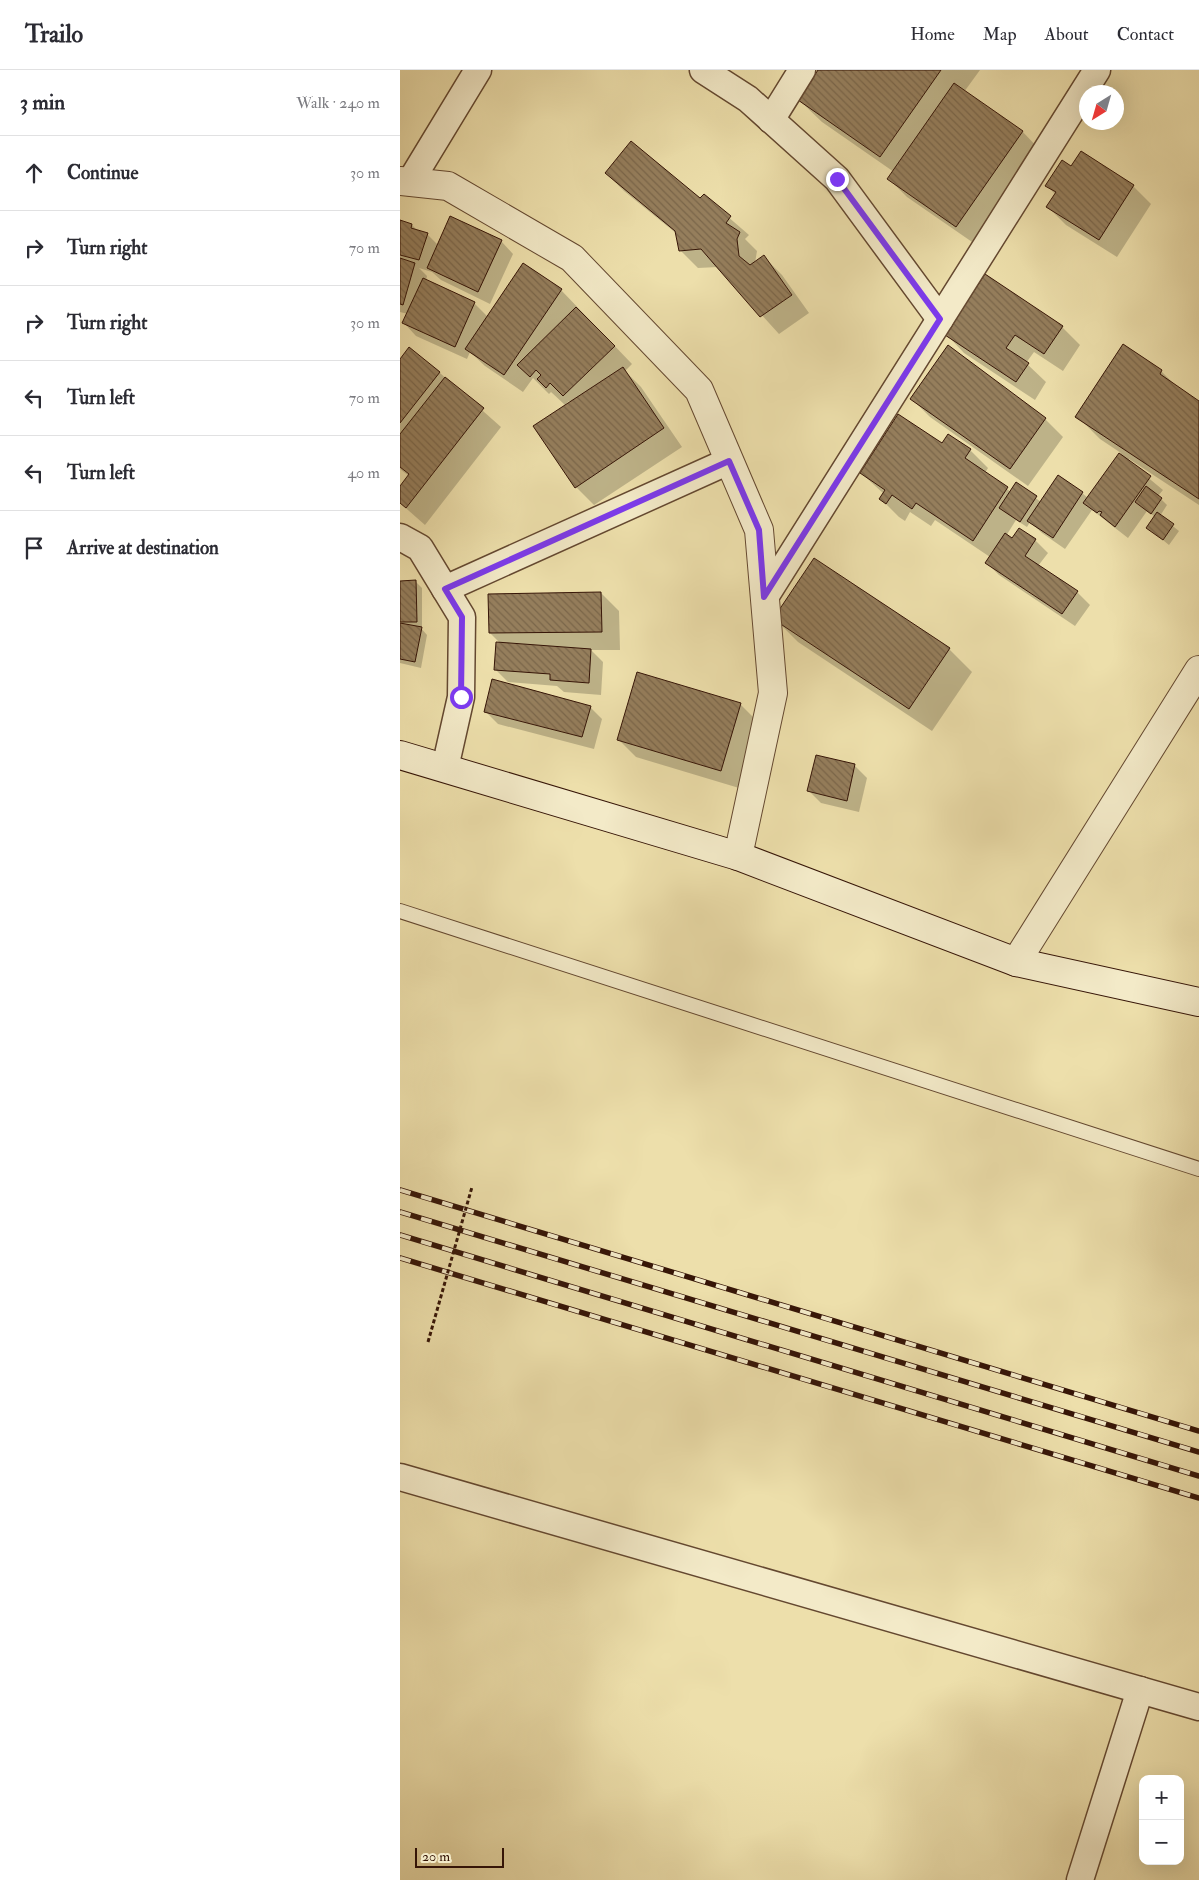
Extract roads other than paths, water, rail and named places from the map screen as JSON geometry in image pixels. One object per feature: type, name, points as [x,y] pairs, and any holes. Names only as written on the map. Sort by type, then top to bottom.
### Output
[{"type":"street","points":[[478,70],[405,181],[448,186],[572,258],[699,390],[759,530],[773,693],[738,856]]},
{"type":"street","points":[[703,70],[748,99],[837,179],[940,319]]},
{"type":"street","points":[[771,120],[802,70]]},
{"type":"street","points":[[764,597],[1097,70]]},
{"type":"street","points":[[445,589],[729,461]]},
{"type":"street","points":[[400,537],[420,548],[462,617],[461,697],[446,768]]},
{"type":"street","points":[[1016,962],[1199,670]]},
{"type":"street","points":[[400,755],[738,856],[1016,962],[1199,1002]]},
{"type":"street","points":[[400,1477],[1199,1707]]},
{"type":"street","points":[[1080,1880],[1140,1690]]},
{"type":"lane","points":[[400,911],[1199,1169]]},
{"type":"railway","points":[[400,1190],[1199,1431]]},
{"type":"railway","points":[[400,1212],[1199,1452]]},
{"type":"railway","points":[[400,1235],[1199,1476]]},
{"type":"railway","points":[[400,1258],[1199,1498]]}]
